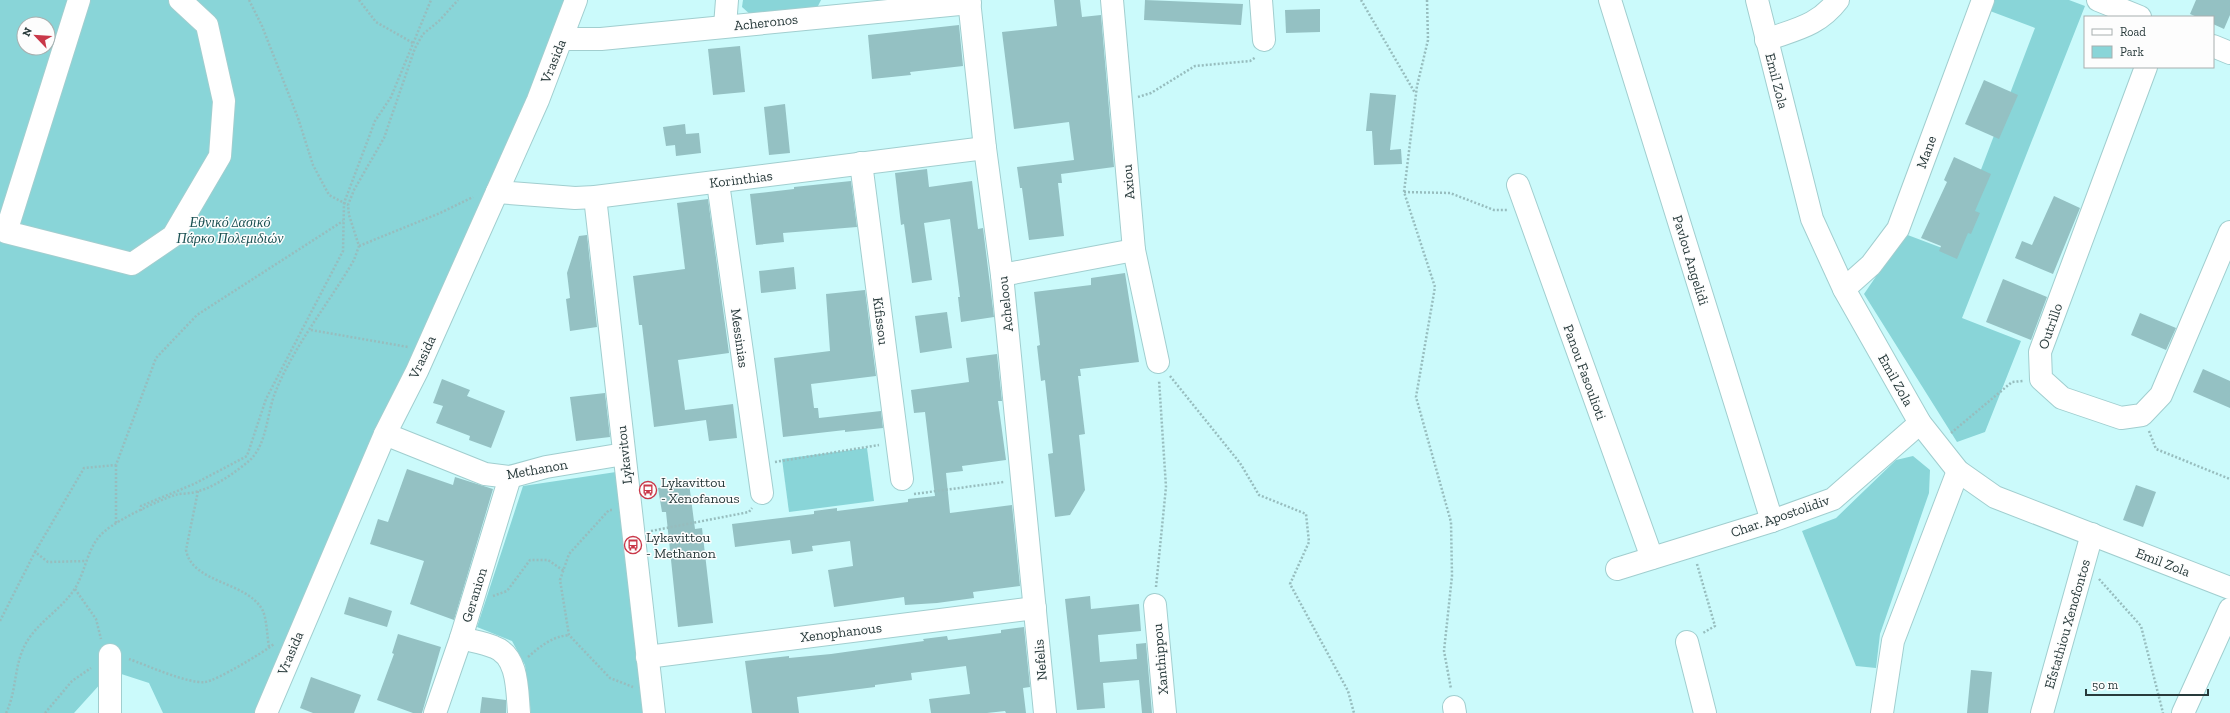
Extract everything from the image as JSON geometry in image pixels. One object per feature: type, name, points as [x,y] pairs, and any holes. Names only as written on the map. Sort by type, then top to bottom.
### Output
[{"type":"street","points":[[79,0],[6,232],[132,264],[173,236],[220,156],[224,101],[208,24],[180,0]]},
{"type":"street","name":"Vrasida","points":[[266,713],[385,434],[417,371],[538,100],[576,0]]},
{"type":"street","points":[[725,26],[727,0]]},
{"type":"street","name":"Axiou","points":[[1112,0],[1134,250],[1158,362]]},
{"type":"street","points":[[1261,0],[1264,40]]},
{"type":"street","name":"Pavlou Angelidi","points":[[1610,0],[1772,521]]},
{"type":"street","name":"Emil Zola","points":[[1757,0],[1812,219],[1844,289],[1920,423],[1958,472],[1994,497],[2230,588]]},
{"type":"street","points":[[1766,40],[1811,24],[1825,16],[1838,0]]},
{"type":"street","name":"Mane","points":[[1844,289],[1871,265],[1898,229],[1983,0]]},
{"type":"street","points":[[2098,0],[2138,16]]},
{"type":"street","name":"Acheronos","points":[[562,39],[601,39],[725,26],[835,7],[969,1]]},
{"type":"street","name":"Acheloou","points":[[969,1],[985,148],[1002,275],[1035,608]]},
{"type":"street","points":[[2214,46],[2230,53]]},
{"type":"street","name":"Outrillo","points":[[2042,380],[2040,352],[2146,68]]},
{"type":"street","name":"Korinthias","points":[[496,192],[575,198],[595,197],[985,148]]},
{"type":"street","name":"Kifissou","points":[[861,163],[902,479]]},
{"type":"street","name":"Messinias","points":[[718,182],[762,492]]},
{"type":"street","name":"Panou Fasoulioti","points":[[1518,185],[1652,558]]},
{"type":"street","name":"Lykavitou","points":[[595,197],[629,505],[653,704]]},
{"type":"street","points":[[2042,380],[2062,398],[2121,418],[2142,416],[2161,395],[2230,232]]},
{"type":"street","points":[[1002,275],[1134,250]]},
{"type":"street","name":"Char. Apostolidiv","points":[[1617,569],[1772,521],[1833,499],[1920,423]]},
{"type":"street","name":"Methanon","points":[[385,434],[485,474],[510,477],[546,467],[624,454]]},
{"type":"street","points":[[1882,713],[1893,641],[1958,472]]},
{"type":"street","name":"Geranion","points":[[435,713],[461,638],[510,477]]},
{"type":"street","name":"Efstathiou Xenofontos","points":[[2042,713],[2092,534]]},
{"type":"street","name":"Xanthippou","points":[[1154,605],[1165,713]]},
{"type":"street","name":"Xenophanous","points":[[647,657],[1035,608]]},
{"type":"street","name":"Nefelis","points":[[1035,608],[1045,713]]},
{"type":"street","points":[[2183,713],[2230,609]]},
{"type":"street","points":[[461,638],[496,647],[508,656],[515,670],[519,713]]},
{"type":"street","points":[[1687,642],[1705,713]]},
{"type":"street","points":[[110,655],[110,713]]},
{"type":"path","points":[[249,0],[265,33],[298,118],[313,165],[329,195],[348,205]]},
{"type":"path","points":[[359,0],[376,22],[413,43]]},
{"type":"path","points":[[140,511],[141,506],[194,484],[247,456],[266,399],[343,251],[344,203],[375,121],[391,97],[431,0]]},
{"type":"path","points":[[6,713],[12,702],[17,669],[23,649],[34,631],[75,589],[95,542],[104,531],[140,511],[176,495],[198,491],[216,484],[250,460],[259,450],[275,392],[289,364],[354,260],[359,246],[348,215],[348,205],[354,190],[384,138],[415,48],[423,34],[439,21],[458,0]]},
{"type":"path","points":[[1361,0],[1416,94]]},
{"type":"path","points":[[1427,0],[1428,40],[1416,94],[1404,192],[1435,287],[1416,397],[1450,522],[1452,576],[1444,651],[1454,710]]},
{"type":"path","points":[[1121,104],[1151,93],[1195,66],[1250,61],[1258,56],[1264,40]]},
{"type":"path","points":[[359,246],[440,213],[486,191],[496,192]]},
{"type":"path","points":[[1404,192],[1450,193],[1494,210],[1527,211]]},
{"type":"path","points":[[116,524],[116,465],[156,358],[197,315],[343,220]]},
{"type":"path","points":[[311,330],[409,348]]},
{"type":"path","points":[[1154,605],[1166,487],[1158,362]]},
{"type":"path","points":[[1158,362],[1240,464],[1259,495],[1306,514],[1309,542],[1290,584],[1348,691],[1354,713]]},
{"type":"path","points":[[1937,445],[2012,382],[2042,380]]},
{"type":"path","points":[[2142,416],[2156,449],[2230,479]]},
{"type":"path","points":[[758,464],[897,442]]},
{"type":"path","points":[[0,621],[35,552],[84,468],[116,465]]},
{"type":"path","points":[[902,479],[912,494],[1022,480]]},
{"type":"path","points":[[198,491],[186,550],[188,559],[195,567],[214,579],[250,596],[263,611],[270,647]]},
{"type":"path","points":[[633,535],[749,512],[762,492]]},
{"type":"path","points":[[629,505],[609,510],[570,554],[560,580],[569,635],[610,678],[653,704]]},
{"type":"path","points":[[1687,642],[1715,626],[1692,546]]},
{"type":"path","points":[[35,552],[48,562],[86,561]]},
{"type":"path","points":[[476,590],[495,596],[508,591],[530,560],[548,560],[564,570]]},
{"type":"path","points":[[2084,563],[2141,626],[2162,713]]},
{"type":"path","points":[[75,589],[96,619],[103,649],[110,655],[128,658],[175,677],[205,682],[239,666],[275,643]]},
{"type":"path","points":[[515,670],[540,646],[556,636],[569,635]]},
{"type":"path","points":[[45,713],[72,681],[110,655]]},
{"type":"green space","name":"Εθνικό Δασικό Πάρκο Πολεμιδιών","points":[[0,0],[571,0],[289,657],[269,677],[261,713],[163,713],[149,683],[112,671],[74,713],[0,713]]},
{"type":"green space","points":[[743,0],[821,0],[818,6],[810,11],[752,16],[742,7]]},
{"type":"green space","points":[[1995,0],[2069,0],[2085,6],[1962,318],[2021,341],[1985,432],[1957,442],[1864,294],[1905,234],[1950,251],[2035,28],[1990,11]]},
{"type":"green space","points":[[867,448],[874,501],[789,512],[782,459]]},
{"type":"green space","points":[[1913,456],[1930,470],[1929,493],[1880,634],[1876,668],[1856,666],[1802,531],[1836,518],[1896,460]]},
{"type":"green space","points":[[616,472],[644,713],[531,713],[525,665],[512,641],[477,627],[523,486]]},
{"type":"building","points":[[1054,0],[1080,0],[1082,17],[1101,15],[1114,167],[1061,174],[1062,183],[1058,183],[1064,236],[1029,240],[1022,188],[1020,188],[1017,167],[1074,160],[1069,122],[1014,129],[1002,32],[1057,26]]},
{"type":"building","points":[[1145,0],[1243,4],[1241,25],[1144,20]]},
{"type":"building","points":[[2196,0],[2230,0],[2230,15],[2224,29],[2214,24],[2214,16],[2195,16],[2190,14]]},
{"type":"building","points":[[1320,9],[1320,32],[1286,33],[1285,10]]},
{"type":"building","points":[[959,25],[963,66],[910,72],[911,75],[872,79],[868,35]]},
{"type":"building","points":[[740,46],[745,92],[713,95],[708,49]]},
{"type":"building","points":[[1984,80],[2018,95],[1999,139],[1965,124]]},
{"type":"building","points":[[1370,93],[1396,95],[1390,150],[1401,149],[1402,164],[1374,165],[1372,131],[1366,131]]},
{"type":"building","points":[[785,104],[790,153],[769,155],[764,107]]},
{"type":"building","points":[[685,124],[686,134],[699,133],[701,153],[676,156],[675,145],[666,146],[663,127]]},
{"type":"building","points":[[1954,157],[1991,174],[1975,211],[1980,213],[1971,234],[1968,233],[1957,259],[1939,251],[1941,246],[1921,238],[1947,182],[1944,180]]},
{"type":"building","points":[[927,169],[929,187],[972,181],[978,229],[983,228],[994,317],[961,322],[958,297],[960,297],[950,219],[924,223],[932,280],[912,283],[904,224],[901,225],[895,173]]},
{"type":"building","points":[[851,181],[857,227],[783,233],[784,242],[756,245],[750,194],[794,189],[794,187]]},
{"type":"building","points":[[2054,196],[2080,208],[2053,274],[2015,258],[2022,241],[2032,245]]},
{"type":"building","points":[[708,199],[729,353],[678,360],[685,410],[733,404],[737,438],[709,441],[706,420],[654,427],[642,325],[639,325],[633,276],[685,269],[677,203]]},
{"type":"building","points":[[587,235],[597,327],[570,331],[566,299],[570,298],[567,273],[579,236]]},
{"type":"building","points":[[794,267],[796,289],[761,293],[759,271]]},
{"type":"building","points":[[1125,273],[1139,362],[1080,369],[1081,376],[1078,376],[1085,434],[1079,435],[1085,490],[1070,515],[1055,517],[1048,454],[1053,453],[1045,380],[1041,381],[1037,346],[1040,345],[1034,292],[1091,285],[1091,278]]},
{"type":"building","points":[[2003,279],[2047,297],[2031,340],[1986,322]]},
{"type":"building","points":[[865,290],[876,376],[811,384],[814,408],[818,408],[819,418],[881,411],[883,428],[845,432],[845,430],[783,437],[774,358],[830,351],[826,294]]},
{"type":"building","points":[[947,312],[952,348],[920,353],[915,316]]},
{"type":"building","points":[[2140,313],[2176,328],[2166,350],[2131,335]]},
{"type":"building","points":[[997,354],[1002,401],[998,401],[1006,460],[962,466],[963,471],[946,473],[950,513],[1012,505],[1020,586],[973,592],[974,598],[937,603],[905,605],[904,597],[834,607],[828,570],[853,566],[850,541],[812,546],[813,551],[792,554],[790,540],[735,547],[732,524],[814,514],[814,511],[837,508],[837,511],[908,502],[908,499],[935,496],[925,412],[914,413],[911,390],[969,382],[966,358]]},
{"type":"building","points":[[2203,369],[2230,381],[2230,408],[2193,392]]},
{"type":"building","points":[[442,379],[470,390],[467,396],[505,411],[491,448],[469,440],[470,436],[436,423],[443,406],[433,403]]},
{"type":"building","points":[[605,393],[610,437],[576,441],[570,397]]},
{"type":"building","points":[[407,469],[453,485],[455,477],[493,489],[454,620],[410,604],[424,561],[370,544],[378,519],[388,522]]},
{"type":"building","points":[[689,483],[695,529],[702,528],[713,623],[678,627],[666,512],[662,512],[658,488]]},
{"type":"building","points":[[2136,485],[2156,492],[2143,527],[2123,520]]},
{"type":"building","points":[[1090,596],[1091,609],[1139,604],[1141,631],[1098,635],[1100,662],[1137,659],[1136,644],[1146,643],[1152,713],[1142,713],[1139,680],[1103,683],[1105,708],[1077,710],[1065,599]]},
{"type":"building","points":[[349,597],[392,611],[387,627],[344,614]]},
{"type":"building","points":[[1024,627],[1030,687],[1023,688],[1026,713],[1006,713],[1005,711],[987,713],[931,713],[929,699],[970,694],[966,666],[911,673],[912,680],[875,685],[875,687],[797,697],[799,713],[752,713],[745,661],[789,656],[789,658],[831,654],[924,641],[923,639],[947,636],[948,640],[1001,633],[1001,630]]},
{"type":"building","points":[[398,634],[441,647],[422,713],[413,713],[377,700],[394,654],[392,653]]},
{"type":"building","points":[[1971,670],[1992,672],[1988,713],[1967,713]]},
{"type":"building","points":[[311,677],[361,695],[354,713],[313,713],[300,708]]},
{"type":"building","points":[[482,697],[506,700],[506,713],[480,713]]},
{"type":"place","name":"Lykavittou - Xenofanous","points":[[648,490]]},
{"type":"place","name":"Lykavittou - Methanon","points":[[633,545]]}]
